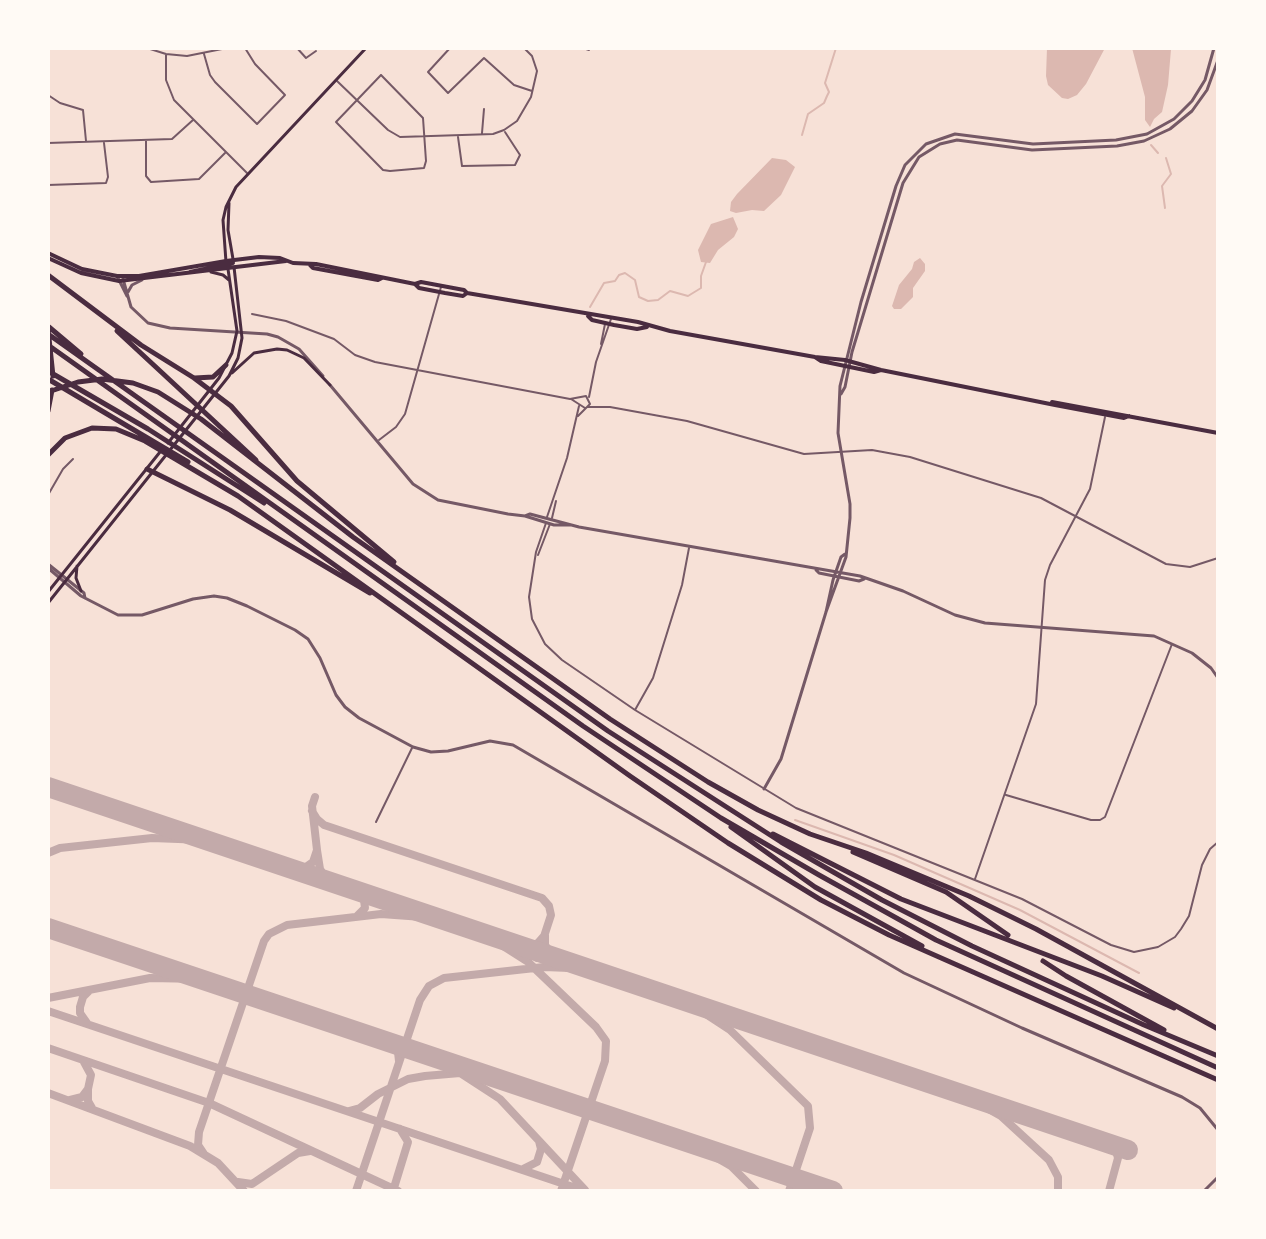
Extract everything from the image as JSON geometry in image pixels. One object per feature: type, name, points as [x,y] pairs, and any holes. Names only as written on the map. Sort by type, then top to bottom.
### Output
[{"type":"highway","points":[[48,275],[141,345],[194,378],[245,419],[307,489],[412,579]]},
{"type":"highway","points":[[86,304],[287,487]]},
{"type":"highway","points":[[48,330],[106,375],[608,731],[763,830],[951,935],[1090,1001],[1218,1056]]},
{"type":"highway","points":[[48,330],[53,363],[48,411]]},
{"type":"highway","points":[[48,345],[583,726],[721,818],[936,940],[1218,1068]]},
{"type":"highway","points":[[194,378],[214,376],[226,365]]},
{"type":"highway","points":[[48,371],[148,429],[289,518]]},
{"type":"highway","points":[[48,379],[162,445],[213,479],[630,776],[739,850],[834,907],[889,935],[1218,1080]]},
{"type":"highway","points":[[48,392],[70,384],[118,380],[141,385],[175,402],[412,579],[610,719],[708,782],[784,823],[946,892],[1008,935]]},
{"type":"highway","points":[[48,455],[61,440],[77,432],[96,427],[109,428],[134,436],[213,479]]},
{"type":"highway","points":[[150,470],[247,519],[399,610]]},
{"type":"highway","points":[[721,818],[740,835],[815,887],[962,966]]},
{"type":"highway","points":[[763,830],[901,899],[1102,976],[1201,1019]]},
{"type":"highway","points":[[841,846],[903,867],[969,896],[1036,929],[1218,1029]]},
{"type":"highway","points":[[1043,961],[1172,1035]]},
{"type":"main road","points":[[48,592],[208,402],[226,365],[237,331],[229,280],[228,230],[229,203],[236,187],[366,48]]},
{"type":"main road","points":[[48,256],[82,269],[120,278],[143,279],[259,257],[280,258],[313,268],[415,284],[419,288],[441,289],[463,296],[467,293],[588,316],[592,320],[638,322],[648,327],[1218,433]]},
{"type":"main road","points":[[209,271],[230,264]]},
{"type":"main road","points":[[229,376],[238,358],[242,338],[237,288],[230,264]]},
{"type":"main road","points":[[192,271],[209,271],[229,280]]},
{"type":"main road","points":[[120,278],[177,273]]},
{"type":"main road","points":[[48,603],[203,398],[248,357],[261,350],[277,349],[304,358],[330,385]]},
{"type":"main road","points":[[77,566],[77,582],[81,591]]},
{"type":"street","points":[[147,48],[166,54],[204,54],[227,48]]},
{"type":"street","points":[[204,54],[208,71],[215,82],[257,124],[285,95],[255,64],[245,48]]},
{"type":"street","points":[[297,48],[307,58],[316,51]]},
{"type":"street","points":[[450,48],[428,72],[448,93],[484,58],[514,85],[533,92]]},
{"type":"street","points":[[336,80],[396,135],[407,138],[482,134],[504,130],[521,118],[533,92],[537,71],[524,48]]},
{"type":"street","points":[[529,53],[534,48]]},
{"type":"street","points":[[583,48],[589,50]]},
{"type":"street","points":[[764,789],[781,759],[845,554],[850,504],[837,422],[841,394],[883,227],[902,170],[911,156],[929,142],[961,133],[1033,144],[1116,140],[1143,135],[1168,123],[1192,101],[1205,80],[1214,48]]},
{"type":"street","points":[[166,54],[165,76],[170,93],[247,173]]},
{"type":"street","points":[[847,364],[906,174],[919,157],[934,146],[966,139],[1016,149],[1039,150],[1117,146],[1144,141],[1170,129],[1192,111],[1207,90],[1218,60]]},
{"type":"street","points":[[381,75],[420,114],[425,137],[424,168],[383,170],[336,122],[381,75]]},
{"type":"street","points":[[48,95],[85,112],[86,142]]},
{"type":"street","points":[[482,134],[484,109]]},
{"type":"street","points":[[48,143],[175,138],[193,120]]},
{"type":"street","points":[[458,136],[462,166],[515,165],[520,155],[504,130]]},
{"type":"street","points":[[146,140],[146,176],[151,182],[199,179],[226,152]]},
{"type":"street","points":[[48,185],[106,183],[104,142]]},
{"type":"street","points":[[883,227],[889,229]]},
{"type":"street","points":[[120,278],[129,302],[139,317],[156,326],[267,334],[287,341],[310,359],[413,484],[432,497],[458,505],[525,516],[530,514],[549,521],[864,579],[903,591],[964,618],[1000,625],[1146,635],[1173,643],[1201,660],[1218,678]]},
{"type":"street","points":[[127,296],[131,286],[143,279]]},
{"type":"street","points":[[378,441],[402,420],[441,289]]},
{"type":"street","points":[[252,314],[286,321],[334,339],[375,362],[570,399],[587,408],[598,405]]},
{"type":"street","points":[[578,417],[590,400],[600,341],[608,321]]},
{"type":"street","points":[[591,385],[581,396],[556,505],[537,555],[530,585],[529,608],[540,636],[562,660],[635,710],[796,808],[1022,899],[1126,951],[1141,952],[1164,944],[1181,929],[1189,916],[1203,862],[1218,842]]},
{"type":"street","points":[[570,399],[581,396],[598,405],[687,421],[804,454],[875,450],[937,463],[1041,498],[1168,564],[1190,567],[1218,558]]},
{"type":"street","points":[[975,880],[1036,704],[1045,580],[1090,489],[1106,413]]},
{"type":"street","points":[[48,495],[63,469],[73,459]]},
{"type":"street","points":[[635,710],[653,678],[682,585],[690,547]]},
{"type":"street","points":[[48,566],[85,598],[124,616],[147,614],[204,597],[227,598],[247,606],[303,635],[317,651],[333,690],[345,707],[359,718],[413,747],[440,752],[495,741],[526,751],[904,973],[1182,1097],[1200,1108],[1218,1130]]},
{"type":"street","points":[[66,581],[81,591],[85,598]]},
{"type":"street","points":[[1006,795],[1091,820],[1105,817],[1173,643]]},
{"type":"street","points":[[376,822],[413,747]]},
{"type":"street","points":[[1204,1191],[1218,1177]]},
{"type":"shaded area","points":[[1047,48],[1105,48],[1086,84],[1077,95],[1068,99],[1062,98],[1048,85]]},
{"type":"shaded area","points":[[1132,48],[1171,49],[1162,112],[1150,127],[1145,120],[1145,97]]},
{"type":"shaded area","points":[[772,158],[786,160],[795,167],[781,195],[764,211],[730,211],[731,202],[737,194]]},
{"type":"shaded area","points":[[733,217],[738,229],[734,237],[718,250],[710,263],[701,262],[698,250],[711,224]]},
{"type":"shaded area","points":[[920,258],[925,264],[925,271],[913,288],[913,297],[901,309],[894,309],[892,306],[899,285]]},
{"type":"waterway","points":[[802,135],[808,114],[824,103],[829,92],[825,83],[836,48]]},
{"type":"waterway","points":[[1151,145],[1158,153]]},
{"type":"waterway","points":[[1165,208],[1162,186],[1171,174],[1166,158]]},
{"type":"waterway","points":[[590,307],[604,283],[615,281],[625,273],[635,280],[639,297],[648,301],[658,300],[670,291],[688,296],[701,288],[706,262]]},
{"type":"waterway","points":[[795,820],[894,855],[1020,910],[1139,973]]},
{"type":"taxiway","points":[[48,790],[82,799]]},
{"type":"taxiway","points":[[315,797],[312,806],[317,850]]},
{"type":"taxiway","points":[[312,811],[324,825],[542,898],[549,906],[551,915],[537,958]]},
{"type":"taxiway","points":[[48,853],[60,848],[152,838],[204,840]]},
{"type":"taxiway","points":[[267,861],[303,869],[313,862],[317,850],[325,878],[357,891]]},
{"type":"taxiway","points":[[357,891],[364,900],[365,908],[357,916]]},
{"type":"taxiway","points":[[204,1154],[198,1145],[199,1132],[269,934],[287,925],[381,914],[436,918]]},
{"type":"taxiway","points":[[484,934],[528,962],[596,1027],[606,1041],[605,1061],[561,1191]]},
{"type":"taxiway","points":[[498,938],[529,947],[545,935],[545,945],[552,955],[582,966]]},
{"type":"taxiway","points":[[356,1191],[420,1000],[429,986],[444,978],[544,967],[570,968],[613,977]]},
{"type":"taxiway","points":[[48,998],[150,978],[201,979]]},
{"type":"taxiway","points":[[87,1023],[80,1013],[80,1007],[83,997],[90,990]]},
{"type":"taxiway","points":[[673,997],[730,1030],[808,1106],[810,1128],[789,1191]]},
{"type":"taxiway","points":[[48,1011],[585,1191]]},
{"type":"taxiway","points":[[388,1042],[398,1052],[399,1061]]},
{"type":"taxiway","points":[[405,1047],[460,1073],[500,1099],[585,1190]]},
{"type":"taxiway","points":[[48,1048],[209,1103],[398,1191]]},
{"type":"taxiway","points":[[84,1062],[91,1075],[88,1089]]},
{"type":"taxiway","points":[[349,1111],[360,1108],[378,1094],[408,1079],[460,1073],[507,1082]]},
{"type":"taxiway","points":[[70,1100],[82,1097],[88,1089],[88,1101],[92,1108]]},
{"type":"taxiway","points":[[48,1093],[190,1146],[218,1163],[244,1191]]},
{"type":"taxiway","points":[[962,1094],[1001,1116],[1049,1160],[1058,1177],[1058,1191]]},
{"type":"taxiway","points":[[393,1191],[408,1142],[400,1129]]},
{"type":"taxiway","points":[[523,1169],[537,1162],[541,1149],[539,1141]]},
{"type":"taxiway","points":[[1103,1141],[1116,1151],[1118,1158],[1109,1191]]},
{"type":"taxiway","points":[[695,1145],[731,1166],[756,1191]]},
{"type":"taxiway","points":[[238,1182],[252,1184],[298,1153],[310,1151]]},
{"type":"taxiway","points":[[790,1189],[808,1182]]},
{"type":"runway","points":[[48,787],[1128,1150]]},
{"type":"runway","points":[[48,928],[833,1191]]}]
